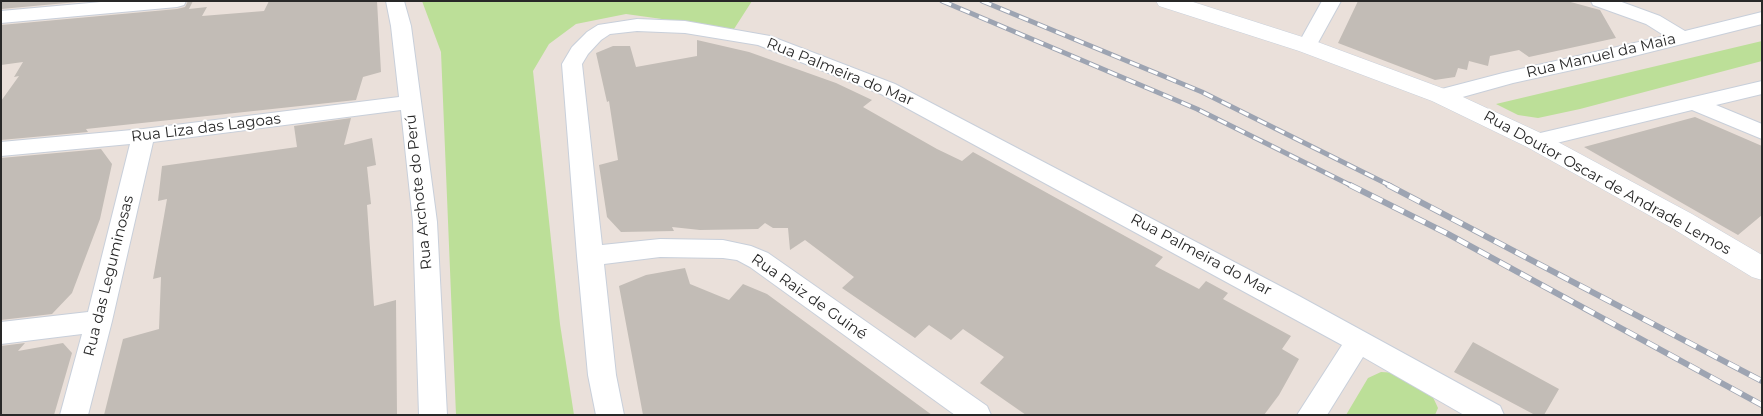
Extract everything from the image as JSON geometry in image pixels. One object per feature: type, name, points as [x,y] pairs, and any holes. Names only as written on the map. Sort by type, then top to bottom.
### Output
[{"type":"street","points":[[1,17],[177,1]]},
{"type":"street","name":"Rua Archote do Perú","points":[[395,1],[401,26],[425,222],[433,415]]},
{"type":"street","name":"Rua Doutor Oscar de Andrade Lemos","points":[[1167,1],[1307,46],[1441,96],[1536,141],[1682,221],[1762,269]]},
{"type":"street","points":[[1307,46],[1332,1]]},
{"type":"street","points":[[1600,1],[1653,20],[1680,37]]},
{"type":"street","name":"Rua Manuel da Maia","points":[[1441,96],[1510,77],[1762,18]]},
{"type":"street","name":"Rua Palmeira do Mar","points":[[610,415],[602,375],[572,64],[587,42],[605,29],[637,25],[685,27],[763,40],[888,88],[1290,303],[1472,410]]},
{"type":"street","points":[[1536,141],[1762,87]]},
{"type":"street","name":"Rua Liza das Lagoas","points":[[1,149],[143,136],[410,102]]},
{"type":"street","points":[[1694,102],[1762,132]]},
{"type":"street","name":"Rua das Leguminosas","points":[[74,415],[99,321],[143,136]]},
{"type":"street","name":"Rua Raiz de Guiné","points":[[590,256],[660,248],[708,248],[742,252],[759,260],[977,415]]},
{"type":"street","points":[[1,332],[99,321]]},
{"type":"street","points":[[1311,415],[1358,342]]},
{"type":"green space","points":[[422,1],[752,1],[734,29],[626,14],[576,24],[549,44],[533,71],[560,324],[574,415],[456,415],[441,52]]},
{"type":"green space","points":[[1762,41],[1762,61],[1580,109],[1538,118],[1518,115],[1496,104]]},
{"type":"green space","points":[[1381,372],[1398,373],[1431,393],[1438,408],[1435,415],[1346,415],[1368,378]]},
{"type":"building","points":[[1,1],[88,1],[1,9]]},
{"type":"building","points":[[188,1],[193,1],[189,9],[207,7],[202,16],[264,11],[269,1],[377,1],[381,72],[363,77],[356,100],[86,129],[88,132],[1,140],[1,101],[19,76],[14,77],[23,62],[1,65],[1,25],[177,9],[185,7]]},
{"type":"building","points":[[1358,1],[1567,1],[1600,10],[1616,38],[1529,57],[1519,50],[1490,56],[1488,66],[1469,61],[1467,70],[1458,68],[1455,77],[1435,80],[1338,43]]},
{"type":"building","points":[[697,40],[749,52],[836,83],[872,100],[863,107],[937,149],[962,161],[973,152],[1163,257],[1155,266],[1199,289],[1206,281],[1228,293],[1223,299],[1291,336],[1282,349],[1299,359],[1279,395],[1264,415],[1026,415],[980,383],[1004,357],[963,329],[951,340],[929,325],[915,338],[842,288],[854,277],[805,240],[790,250],[788,228],[773,228],[765,223],[758,229],[700,230],[672,227],[674,231],[621,232],[607,217],[599,165],[618,160],[609,101],[607,102],[596,53],[613,46],[630,46],[636,67],[697,56]]},
{"type":"building","points":[[1695,117],[1762,146],[1762,215],[1738,235],[1584,147]]},
{"type":"building","points":[[351,118],[344,145],[372,138],[376,165],[367,167],[371,204],[367,205],[374,306],[396,300],[397,415],[104,415],[123,339],[159,329],[161,277],[153,279],[167,199],[158,201],[162,166],[297,147],[294,126]]},
{"type":"building","points":[[101,149],[112,164],[100,219],[72,293],[52,314],[1,320],[1,158]]},
{"type":"building","points":[[685,268],[690,284],[729,300],[743,284],[767,294],[932,415],[643,415],[619,286],[646,275]]},
{"type":"building","points":[[1473,342],[1559,389],[1544,415],[1535,415],[1454,372]]},
{"type":"building","points":[[25,343],[18,351],[63,343],[72,353],[54,415],[1,415],[1,346]]},
{"type":"railway","points":[[942,1],[1197,109],[1352,186]]},
{"type":"railway","points":[[982,1],[1202,92],[1391,186]]},
{"type":"railway","points":[[1388,185],[1762,381]]},
{"type":"railway","points":[[1352,186],[1448,234],[1762,405]]}]
